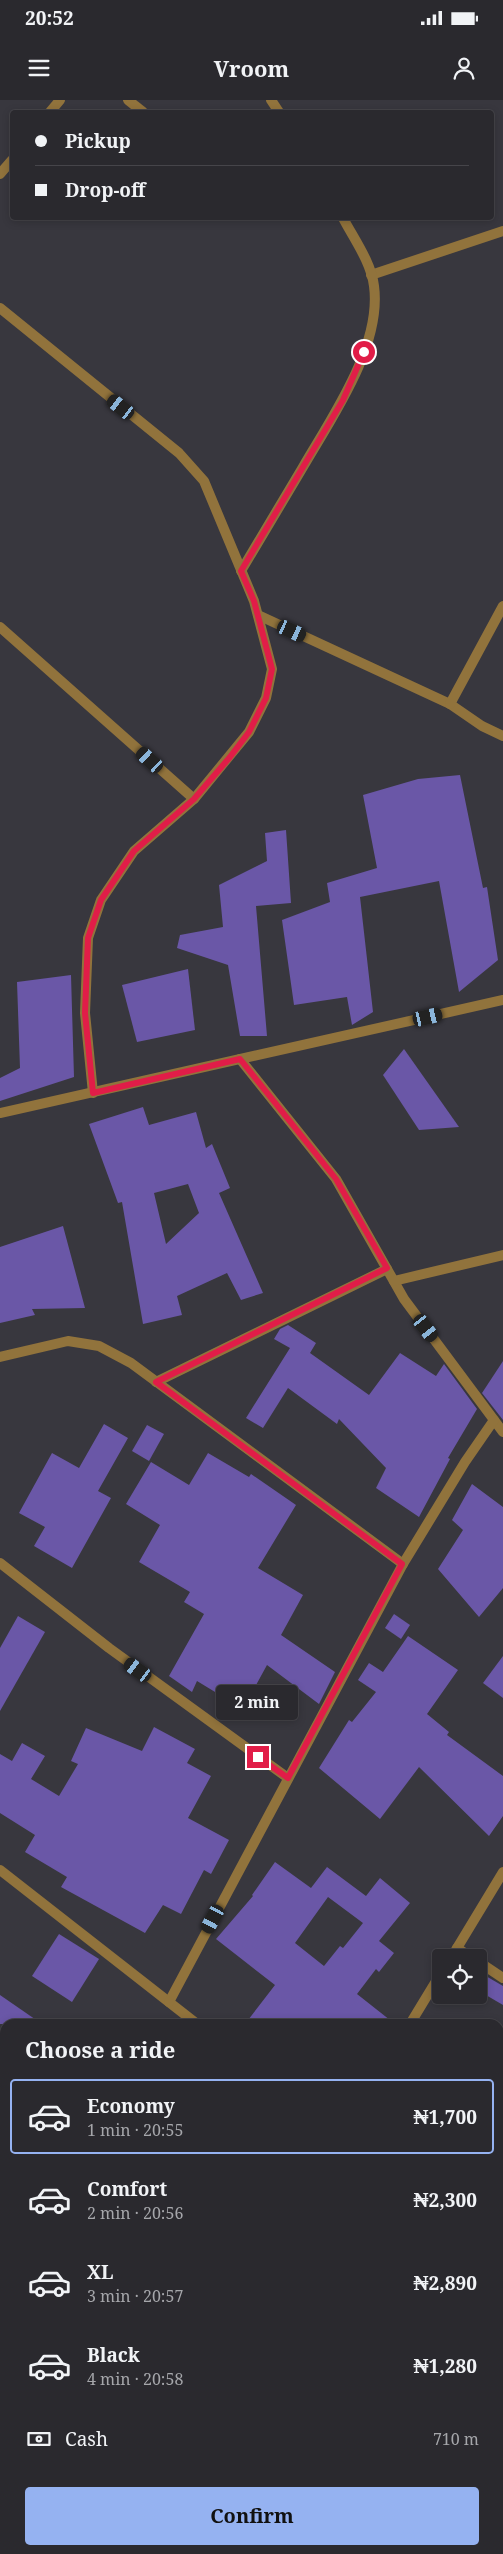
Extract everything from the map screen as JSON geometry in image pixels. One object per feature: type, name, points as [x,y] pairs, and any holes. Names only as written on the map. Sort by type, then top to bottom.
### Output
[{"type":"street","points":[[52,110],[60,100]]},
{"type":"street","points":[[128,100],[140,110]]},
{"type":"street","points":[[0,174],[10,162]]},
{"type":"street","points":[[241,571],[343,400],[364,352],[372,320],[374,287],[371,275],[344,220]]},
{"type":"street","points":[[371,275],[503,232]]},
{"type":"street","points":[[0,308],[179,453],[204,481],[258,615],[272,669],[266,698],[249,732],[194,799],[134,851],[101,900],[88,938],[85,1013],[93,1093]]},
{"type":"street","points":[[450,704],[503,606]]},
{"type":"street","points":[[258,615],[450,704],[482,726],[503,736]]},
{"type":"street","points":[[1,629],[194,799]]},
{"type":"street","points":[[0,1113],[503,1000]]},
{"type":"street","points":[[240,1059],[336,1179],[404,1299],[503,1432]]},
{"type":"street","points":[[394,1281],[503,1255]]},
{"type":"street","points":[[156,1382],[387,1268]]},
{"type":"street","points":[[0,1358],[68,1341],[99,1346],[131,1363],[402,1564]]},
{"type":"street","points":[[170,2002],[402,1564],[465,1462],[494,1420]]},
{"type":"street","points":[[0,1563],[108,1648],[288,1778]]},
{"type":"street","points":[[0,1870],[191,2019]]},
{"type":"street","points":[[457,1948],[503,1872]]},
{"type":"street","points":[[487,1967],[503,1978]]},
{"type":"street","points":[[413,2019],[432,1987]]},
{"type":"building","points":[[460,775],[483,888],[487,887],[498,960],[459,992],[439,881],[360,897],[373,1012],[352,1025],[347,997],[294,1005],[282,920],[330,902],[327,883],[377,868],[363,795],[418,779]]},
{"type":"building","points":[[286,830],[291,903],[256,906],[267,1036],[240,1036],[228,965],[177,948],[180,935],[223,927],[219,885],[267,861],[265,833]]},
{"type":"building","points":[[188,969],[195,1030],[137,1042],[122,985]]},
{"type":"building","points":[[71,975],[74,1077],[0,1101],[0,1078],[20,1068],[17,982]]},
{"type":"building","points":[[404,1049],[459,1127],[419,1130],[383,1075]]},
{"type":"building","points":[[143,1107],[149,1125],[196,1112],[206,1148],[212,1144],[230,1188],[219,1193],[263,1293],[241,1300],[227,1273],[177,1296],[182,1315],[143,1324],[122,1202],[118,1203],[89,1124]],"holes":[[[188,1184],[199,1213],[166,1244],[154,1193]]]},
{"type":"building","points":[[63,1226],[85,1308],[32,1309],[35,1315],[0,1323],[0,1247]]},
{"type":"building","points":[[288,1325],[316,1343],[310,1353],[369,1395],[400,1353],[436,1376],[444,1364],[477,1409],[448,1458],[450,1459],[419,1517],[376,1488],[386,1468],[339,1419],[337,1424],[288,1388],[263,1428],[246,1418],[290,1348],[274,1339],[280,1329]]},
{"type":"building","points":[[503,1361],[503,1420],[482,1393]]},
{"type":"building","points":[[104,1424],[128,1438],[98,1491],[111,1498],[72,1568],[34,1546],[45,1527],[19,1513],[52,1453],[79,1468]]},
{"type":"building","points":[[147,1425],[164,1434],[149,1461],[132,1451]]},
{"type":"building","points":[[208,1453],[249,1477],[251,1474],[296,1505],[258,1568],[303,1595],[281,1635],[335,1672],[319,1704],[267,1665],[243,1709],[197,1681],[192,1692],[169,1676],[204,1614],[184,1602],[190,1592],[139,1562],[160,1525],[126,1504],[151,1462],[189,1485]]},
{"type":"building","points":[[472,1484],[503,1507],[503,1588],[479,1617],[438,1569],[463,1530],[452,1520]]},
{"type":"building","points":[[394,1614],[410,1625],[401,1639],[385,1628]]},
{"type":"building","points":[[18,1616],[45,1632],[0,1711],[0,1648]]},
{"type":"building","points":[[408,1636],[458,1670],[427,1714],[449,1732],[447,1735],[503,1776],[503,1816],[489,1836],[419,1767],[380,1819],[319,1768],[349,1720],[352,1722],[376,1692],[358,1680],[369,1663],[383,1672]]},
{"type":"building","points":[[503,1656],[503,1698],[483,1683]]},
{"type":"building","points":[[154,1727],[195,1749],[187,1763],[211,1776],[188,1818],[229,1840],[211,1874],[204,1870],[181,1914],[163,1905],[145,1933],[61,1887],[67,1877],[25,1852],[35,1835],[0,1813],[0,1754],[12,1761],[22,1743],[45,1756],[31,1779],[59,1796],[78,1764],[71,1761],[86,1728],[142,1751]]},
{"type":"building","points":[[275,1862],[311,1888],[327,1867],[366,1896],[380,1878],[410,1903],[379,1941],[394,1953],[379,1972],[376,1969],[357,1994],[389,2019],[249,2019],[275,1985],[216,1939],[253,1896]],"holes":[[[328,1897],[363,1923],[343,1948],[340,1946],[324,1966],[295,1943]]]},
{"type":"building","points":[[59,1934],[99,1959],[72,2002],[32,1976]]},
{"type":"building","points":[[487,1977],[503,1986],[503,2005],[487,1996]]},
{"type":"building","points":[[0,1995],[35,2019],[0,2019]]},
{"type":"route","points":[[258,1757],[288,1778],[402,1564],[156,1382],[387,1268],[336,1179],[240,1059],[93,1093],[85,1013],[88,938],[101,900],[134,851],[194,799],[249,732],[266,698],[272,669],[254,601],[241,571],[343,400],[364,352]]}]
